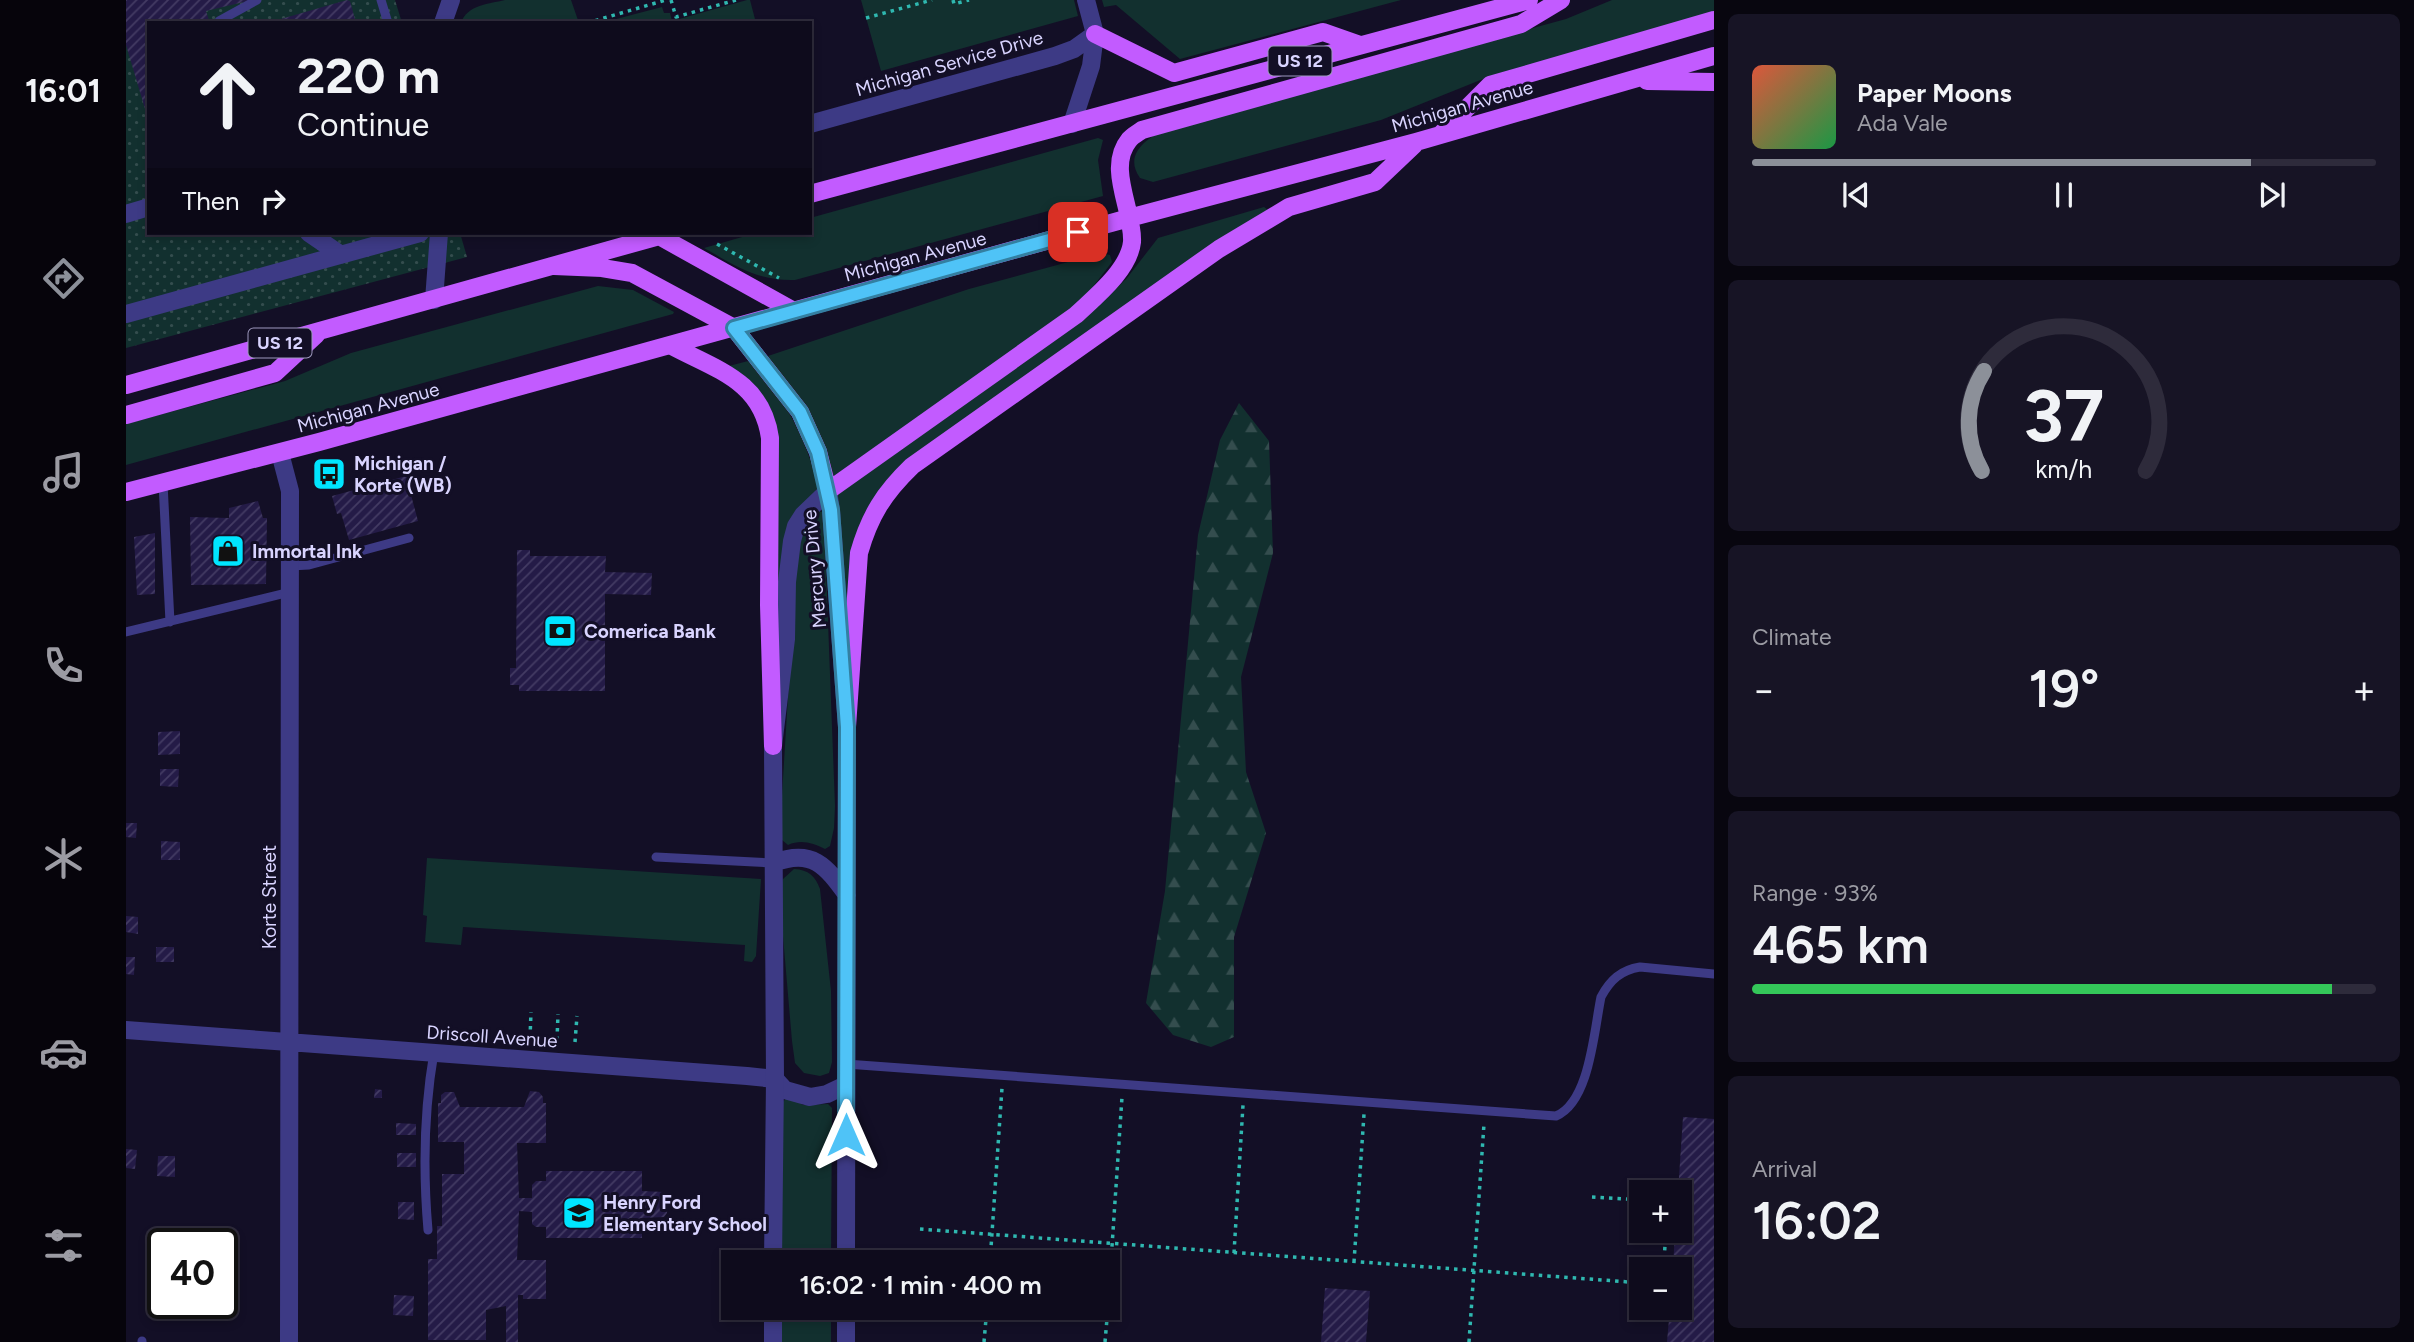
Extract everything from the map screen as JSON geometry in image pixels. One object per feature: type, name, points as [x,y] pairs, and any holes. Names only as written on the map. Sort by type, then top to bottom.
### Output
[{"type":"main road","name":"US 12","points":[[812,193],[1529,0]]},
{"type":"main road","points":[[554,266],[602,268],[632,273],[734,328],[800,412],[818,452],[828,491],[1076,315],[1103,290],[1126,261],[1132,242],[1122,183],[1123,154],[1129,140],[1142,130],[1521,24],[1561,0]]},
{"type":"main road","points":[[1439,135],[1490,85],[1714,20]]},
{"type":"main road","points":[[1095,34],[1174,73],[1322,32],[1360,45]]},
{"type":"main road","name":"Michigan Avenue","points":[[126,492],[280,453],[1129,218],[1416,142],[1714,56]]},
{"type":"main road","points":[[1626,80],[1714,82]]},
{"type":"main road","points":[[847,727],[859,552],[882,498],[893,485],[912,466],[1219,249],[1289,207],[1375,182],[1416,142]]},
{"type":"main road","name":"US 12","points":[[126,385],[658,235]]},
{"type":"main road","points":[[663,235],[794,311]]},
{"type":"main road","points":[[126,415],[275,373],[318,333]]},
{"type":"main road","points":[[672,346],[721,372],[751,392],[768,423],[773,746]]},
{"type":"main road","points":[[126,484],[158,484]]},
{"type":"street","points":[[1072,124],[1091,66],[1095,34],[1086,0]]},
{"type":"street","points":[[444,21],[453,1]]},
{"type":"street","name":"Michigan Service Drive","points":[[812,123],[1055,56],[1074,49],[1095,34]]},
{"type":"street","points":[[126,214],[147,208]]},
{"type":"street","points":[[312,235],[341,255]]},
{"type":"street","points":[[126,314],[413,235]]},
{"type":"street","points":[[433,300],[439,235]]},
{"type":"street","name":"Korte Street","points":[[280,453],[290,491],[289,1342]]},
{"type":"street","name":"Mercury Drive","points":[[828,491],[847,727],[846,1250]]},
{"type":"street","name":"Mercury Drive","points":[[773,1250],[773,746],[786,639],[787,582],[792,541],[796,526],[803,515],[828,491]]},
{"type":"street","points":[[774,863],[788,858],[811,859],[827,869],[847,895]]},
{"type":"street","name":"Driscoll Avenue","points":[[126,1030],[775,1079],[785,1090],[810,1097],[827,1094],[846,1085]]},
{"type":"street","points":[[772,1342],[773,1320]]},
{"type":"street","points":[[846,1320],[846,1342]]},
{"type":"lane","points":[[219,21],[257,0]]},
{"type":"lane","points":[[381,0],[386,21]]},
{"type":"lane","points":[[158,484],[170,622]]},
{"type":"lane","points":[[290,566],[309,565],[408,538]]},
{"type":"lane","points":[[126,632],[290,592]]},
{"type":"lane","points":[[656,857],[774,863]]},
{"type":"lane","points":[[846,1064],[1556,1116],[1573,1104],[1584,1079],[1601,997],[1616,975],[1640,967],[1714,974]]},
{"type":"lane","points":[[428,1230],[428,1101],[434,1052]]},
{"type":"path","points":[[594,21],[669,0],[676,17],[736,0]]},
{"type":"path","points":[[866,18],[932,0]]},
{"type":"path","points":[[953,0],[954,4],[969,0]]},
{"type":"path","points":[[717,244],[779,278]]},
{"type":"path","points":[[530,1038],[531,1012]]},
{"type":"path","points":[[557,1040],[558,1014]]},
{"type":"path","points":[[576,1042],[578,1016]]},
{"type":"path","points":[[991,1250],[1003,1075]]},
{"type":"path","points":[[1112,1250],[1123,1084]]},
{"type":"path","points":[[1234,1253],[1244,1093]]},
{"type":"path","points":[[1354,1262],[1365,1102]]},
{"type":"path","points":[[1469,1342],[1485,1111]]},
{"type":"path","points":[[1592,1196],[1629,1199]]},
{"type":"path","points":[[920,1229],[1629,1282]]},
{"type":"path","points":[[984,1342],[986,1320]]},
{"type":"path","points":[[1105,1342],[1107,1320]]},
{"type":"green space","points":[[126,0],[395,0],[401,21],[147,21],[147,235],[461,235],[467,257],[126,348]]},
{"type":"green space","points":[[505,0],[571,0],[578,21],[462,21],[468,12],[485,4]]},
{"type":"green space","points":[[750,0],[755,21],[672,21]]},
{"type":"green space","points":[[861,0],[1074,0],[1078,16],[881,71]]},
{"type":"green space","points":[[1102,0],[1401,0],[1180,59],[1116,5],[1104,7]]},
{"type":"green space","points":[[1612,0],[1714,0],[1714,16],[1483,79],[1381,120],[1153,182],[1140,178],[1135,169],[1136,153],[1141,146],[1170,127],[1566,19]]},
{"type":"green space","points":[[662,7],[664,13],[670,13],[672,21],[609,21]]},
{"type":"green space","points":[[1098,138],[1103,140],[1098,160],[1103,196],[795,280],[758,275],[704,248],[749,235],[812,235],[812,217]]},
{"type":"green space","points":[[1264,207],[1268,210],[888,479],[865,512],[854,540],[847,658],[837,495],[1084,320],[1127,278],[1158,238]]},
{"type":"green space","points":[[1101,253],[1110,255],[1112,262],[1082,301],[833,477],[768,356],[969,289]]},
{"type":"green space","points":[[598,286],[633,290],[674,312],[126,465],[126,424],[285,381],[351,353]]},
{"type":"green space","points":[[748,361],[776,393],[792,418],[810,458],[818,488],[808,499],[777,630],[777,448],[729,366]]},
{"type":"green space","points":[[1239,403],[1269,441],[1273,553],[1241,677],[1246,772],[1266,833],[1234,937],[1234,1037],[1211,1047],[1173,1035],[1146,1003],[1165,891],[1198,535],[1220,440]]},
{"type":"green space","points":[[817,511],[823,512],[824,516],[835,806],[830,846],[825,849],[807,842],[788,845],[782,840],[782,795],[797,549],[803,530]]},
{"type":"green space","points":[[427,858],[761,879],[756,956],[752,962],[744,961],[745,945],[463,927],[461,945],[425,942],[427,916],[423,915]]},
{"type":"green space","points":[[794,869],[811,874],[820,889],[831,991],[832,1062],[829,1073],[820,1076],[804,1073],[795,1063],[792,1041],[779,890],[783,879]]},
{"type":"green space","points":[[788,1096],[803,1105],[828,1104],[832,1108],[831,1250],[779,1250],[782,1103]]},
{"type":"green space","points":[[779,1320],[831,1320],[831,1342],[779,1342]]},
{"type":"building","points":[[126,0],[248,0],[206,11],[209,21],[147,21],[147,116],[126,45]]},
{"type":"building","points":[[347,0],[350,1],[355,21],[274,21]]},
{"type":"building","points":[[410,475],[415,493],[411,495],[418,521],[349,540],[341,513],[337,514],[332,496]]},
{"type":"building","name":"Immortal Ink","points":[[258,501],[263,518],[267,518],[266,584],[191,585],[190,517],[229,518],[229,508]]},
{"type":"building","points":[[155,533],[155,594],[137,595],[134,537]]},
{"type":"building","name":"Comerica Bank","points":[[517,550],[530,550],[530,556],[606,556],[605,572],[652,573],[651,595],[605,594],[605,691],[519,691],[519,685],[510,685],[510,668],[516,668]]},
{"type":"building","points":[[180,731],[180,754],[158,755],[158,732]]},
{"type":"building","points":[[160,769],[179,769],[178,787],[160,786]]},
{"type":"building","points":[[126,823],[137,823],[136,838],[126,837]]},
{"type":"building","points":[[161,841],[180,842],[180,860],[161,860]]},
{"type":"building","points":[[126,916],[138,917],[138,934],[126,932]]},
{"type":"building","points":[[156,947],[174,947],[174,962],[156,962]]},
{"type":"building","points":[[126,957],[135,957],[134,975],[126,974]]},
{"type":"building","points":[[375,1089],[382,1090],[382,1098],[374,1098]]},
{"type":"building","points":[[530,1091],[539,1092],[543,1103],[546,1103],[546,1143],[517,1143],[519,1198],[532,1198],[532,1185],[536,1181],[546,1181],[546,1171],[642,1171],[642,1191],[664,1192],[668,1197],[667,1213],[664,1217],[642,1218],[642,1238],[546,1238],[546,1227],[532,1224],[532,1212],[519,1211],[517,1260],[546,1260],[546,1299],[523,1299],[523,1295],[518,1295],[518,1342],[506,1342],[506,1306],[486,1310],[486,1340],[428,1340],[428,1259],[437,1259],[437,1226],[442,1226],[442,1174],[464,1174],[464,1142],[438,1142],[438,1103],[441,1103],[441,1095],[454,1092],[460,1107],[524,1107]]},
{"type":"building","points":[[1683,1117],[1714,1119],[1714,1342],[1667,1342],[1669,1320],[1692,1320],[1692,1257],[1674,1257],[1674,1243],[1692,1243],[1692,1180],[1679,1180]]},
{"type":"building","points":[[396,1123],[416,1124],[416,1135],[396,1135]]},
{"type":"building","points":[[126,1149],[137,1150],[135,1169],[126,1168]]},
{"type":"building","points":[[397,1153],[416,1153],[416,1167],[397,1167]]},
{"type":"building","points":[[158,1156],[175,1156],[175,1177],[157,1176]]},
{"type":"building","points":[[398,1202],[414,1202],[414,1220],[398,1219]]},
{"type":"building","points":[[1325,1288],[1370,1291],[1366,1342],[1321,1342]]},
{"type":"building","points":[[394,1295],[414,1296],[413,1316],[393,1315]]},
{"type":"place","name":"Michigan / Korte (WB)","points":[[329,474]]},
{"type":"place","name":"Immortal Ink","points":[[228,551]]},
{"type":"place","name":"Comerica Bank","points":[[560,631]]},
{"type":"place","name":"Henry Ford Elementary School","points":[[579,1213]]},
{"type":"route","points":[[846,1135],[847,727],[831,510],[818,452],[810,430],[800,412],[734,328],[1078,232]]}]
